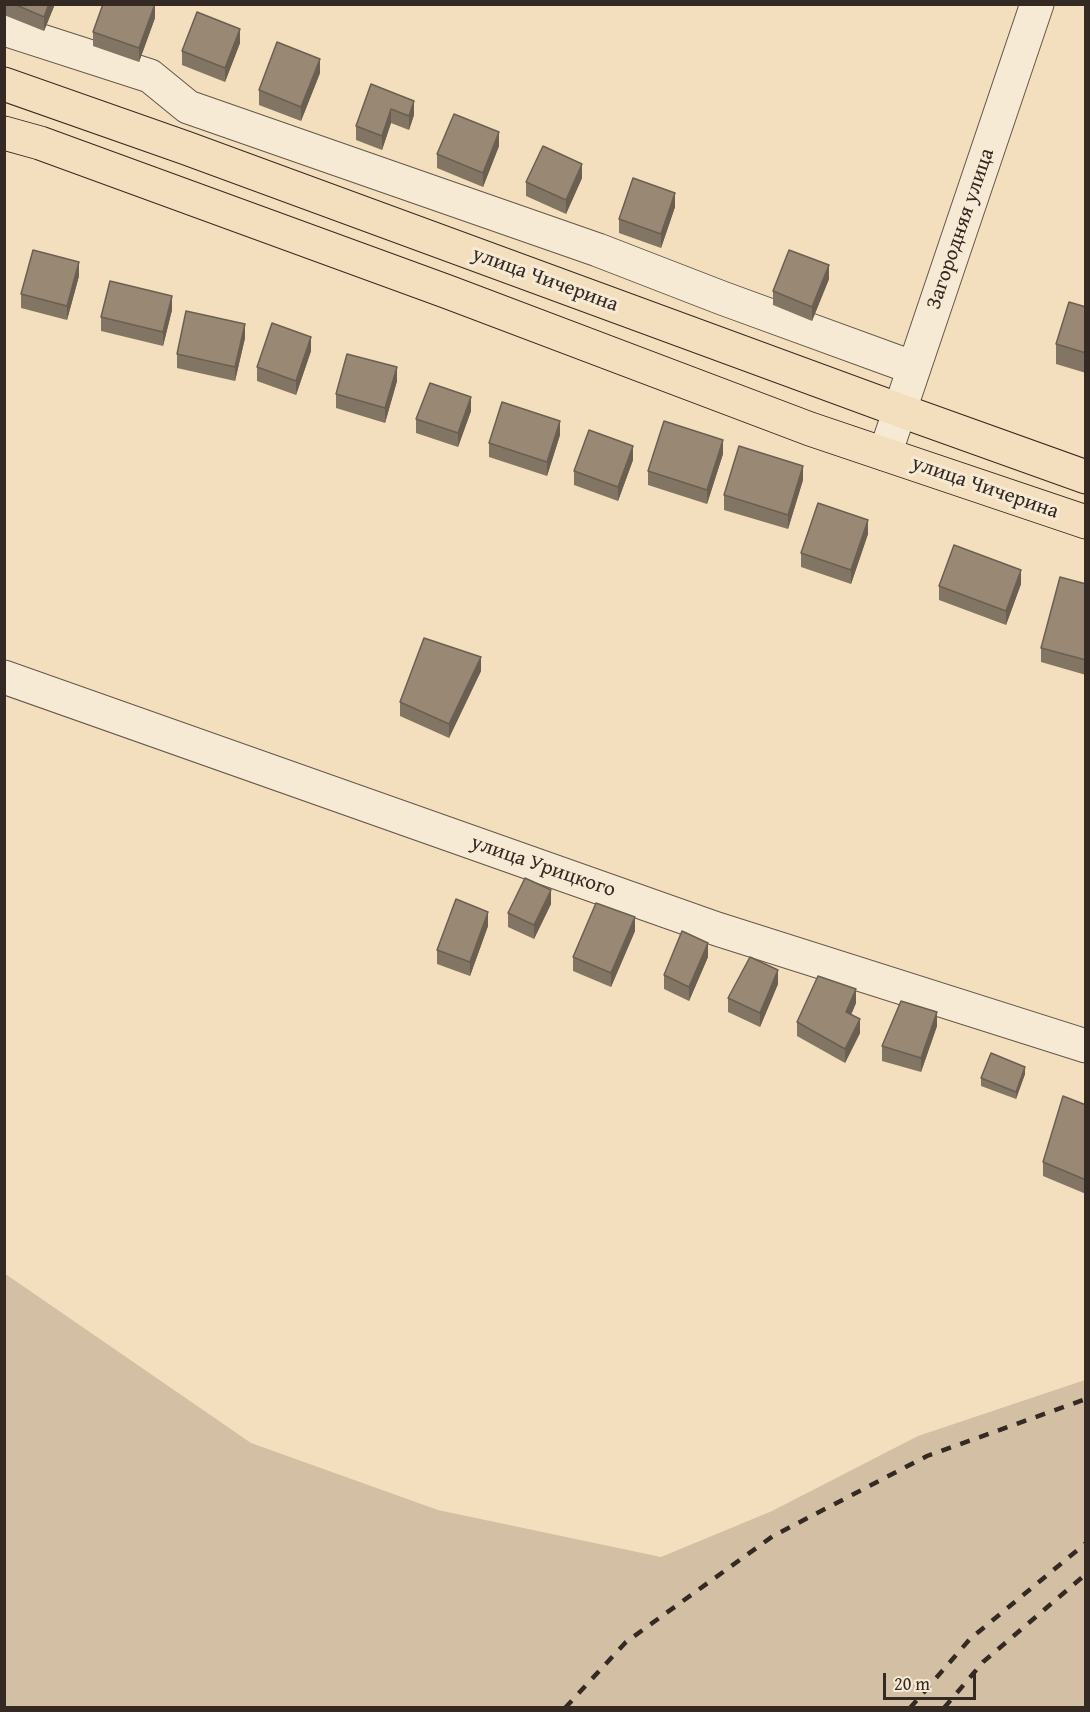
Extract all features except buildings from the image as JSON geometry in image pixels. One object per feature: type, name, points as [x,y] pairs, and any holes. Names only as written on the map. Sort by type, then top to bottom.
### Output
[{"type":"main road","name":"улица Чичерина","points":[[4,84],[208,156],[1086,477]]},
{"type":"main road","name":"улица Чичерина","points":[[4,132],[51,147],[437,288],[810,429],[1086,522]]},
{"type":"street","name":"Загородняя улица","points":[[885,454],[1037,4]]},
{"type":"street","points":[[4,29],[150,76],[188,107],[598,250],[914,368]]},
{"type":"street","name":"улица Урицкого","points":[[4,677],[717,929],[1086,1046]]},
{"type":"shaded area","points":[[4,1273],[251,1443],[438,1510],[661,1557],[772,1511],[918,1436],[1085,1380],[1085,1707],[5,1707]]},
{"type":"railway","points":[[565,1708],[626,1642],[773,1536],[927,1456],[1086,1399]]},
{"type":"railway","points":[[910,1708],[970,1639],[1086,1543]]},
{"type":"railway","points":[[944,1708],[983,1662],[1086,1574]]}]
